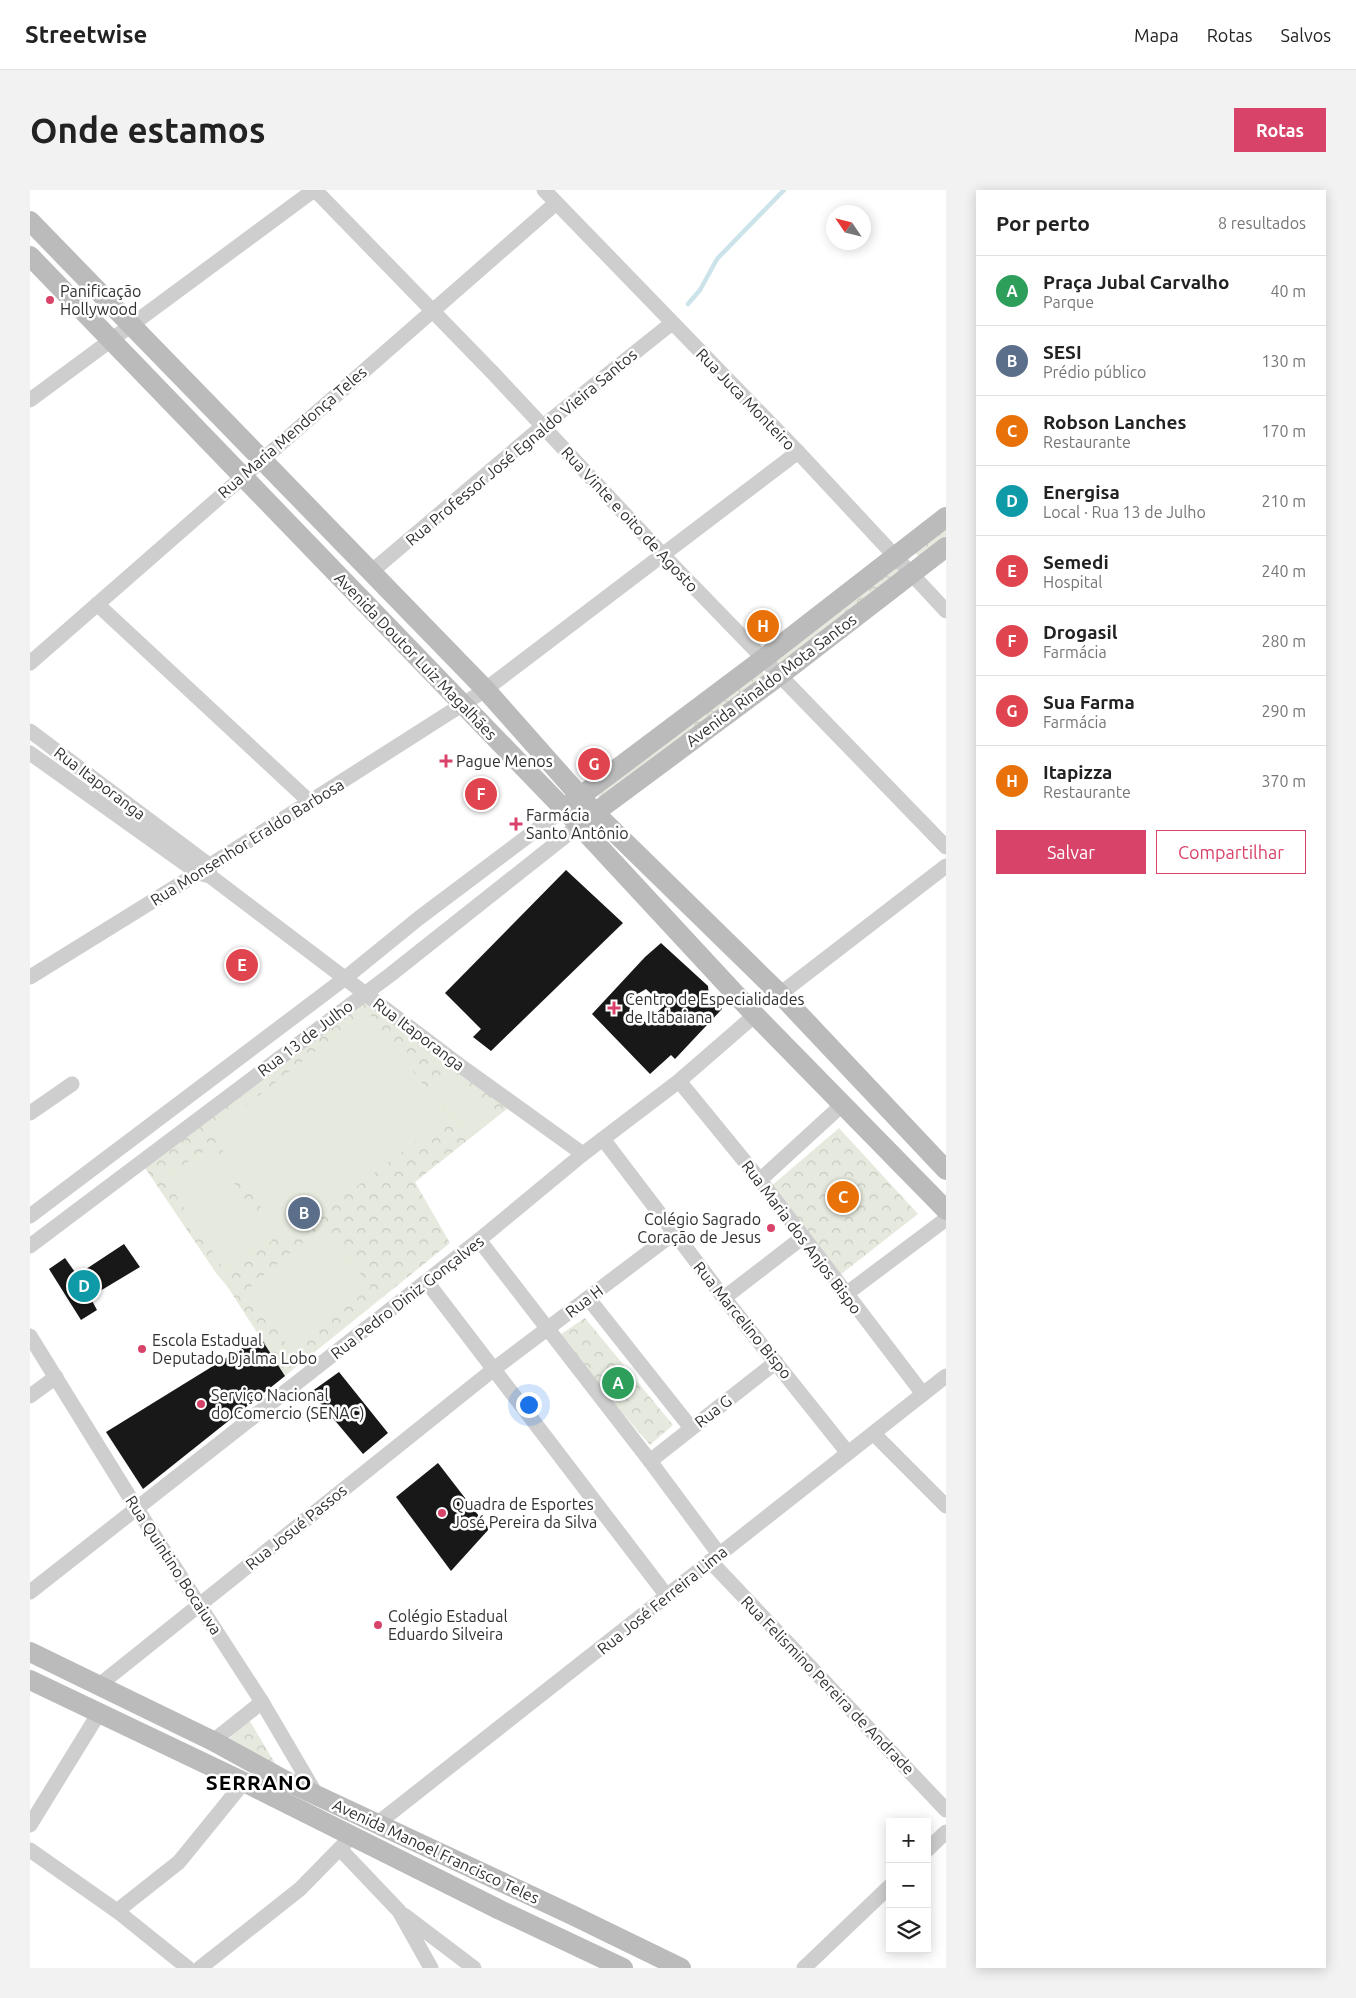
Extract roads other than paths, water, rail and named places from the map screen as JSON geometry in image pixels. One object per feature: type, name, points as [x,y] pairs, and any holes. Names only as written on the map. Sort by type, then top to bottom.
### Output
[{"type":"street","name":"Rua Vinte e oito de Agosto","points":[[315,190],[543,426],[663,556],[946,847]]},
{"type":"street","points":[[30,400],[315,190]]},
{"type":"street","name":"Rua Juca Monteiro","points":[[544,190],[798,452],[946,611]]},
{"type":"street","name":"Rua Maria Mendonça Teles","points":[[30,663],[431,310],[556,203]]},
{"type":"street","name":"Avenida Doutor Luiz Magalhães","points":[[30,221],[121,333],[243,475],[564,809],[755,1015],[946,1210]]},
{"type":"street","name":"Avenida Doutor Luiz Magalhães","points":[[30,256],[121,333],[261,459],[485,689],[595,813],[780,994],[946,1170]]},
{"type":"street","name":"Rua Professor José Egnaldo Vieira Santos","points":[[371,572],[543,426],[672,323]]},
{"type":"street","name":"Rua Monsenhor Eraldo Barbosa","points":[[30,977],[206,871],[462,705],[663,556],[798,452]]},
{"type":"street","name":"Avenida Rinaldo Mota Santos","points":[[564,809],[580,795],[763,659],[946,517]]},
{"type":"street","name":"Avenida Rinaldo Mota Santos","points":[[578,826],[779,676],[946,547]]},
{"type":"street","points":[[97,604],[310,802]]},
{"type":"street","name":"Rua Itaporanga","points":[[30,731],[344,979],[583,1154]]},
{"type":"street","name":"Rua Itaporanga","points":[[30,753],[206,871]]},
{"type":"street","name":"Rua 13 de Julho","points":[[30,1216],[344,979],[419,918],[564,809]]},
{"type":"street","name":"Rua 13 de Julho","points":[[30,1246],[390,975],[578,826]]},
{"type":"street","points":[[755,1015],[946,866]]},
{"type":"street","name":"Rua Pedro Diniz Gonçalves","points":[[30,1592],[427,1282],[583,1154],[678,1081],[755,1015]]},
{"type":"street","name":"Rua Maria dos Anjos Bispo","points":[[678,1081],[760,1180],[923,1394]]},
{"type":"street","points":[[32,1104],[72,1084]]},
{"type":"street","points":[[760,1180],[843,1104]]},
{"type":"street","name":"Rua Marcelino Bispo","points":[[603,1139],[724,1298],[848,1453]]},
{"type":"street","points":[[846,1294],[946,1219]]},
{"type":"street","name":"Rua H","points":[[494,1369],[674,1233]]},
{"type":"street","points":[[724,1298],[803,1237]]},
{"type":"street","name":"Rua Felismino Pereira de Andrade","points":[[479,1240],[650,1461],[714,1558],[946,1810]]},
{"type":"street","points":[[427,1282],[667,1596]]},
{"type":"street","points":[[588,1298],[692,1428]]},
{"type":"street","name":"Rua Quintino Bocaiuva","points":[[30,1336],[137,1509],[262,1702],[316,1794]]},
{"type":"street","name":"Rua G","points":[[650,1461],[776,1362]]},
{"type":"street","name":"Rua Josué Passos","points":[[98,1686],[494,1369]]},
{"type":"street","points":[[30,1396],[56,1376]]},
{"type":"street","name":"Rua José Ferreira Lima","points":[[378,1823],[946,1376]]},
{"type":"street","points":[[874,1434],[946,1506]]},
{"type":"street","name":"Avenida Manoel Francisco Teles","points":[[30,1652],[213,1741],[316,1794],[681,1968]]},
{"type":"street","name":"Avenida Manoel Francisco Teles","points":[[30,1680],[244,1782],[346,1842],[500,1910],[623,1968]]},
{"type":"street","points":[[213,1741],[262,1702]]},
{"type":"street","points":[[30,1826],[99,1713]]},
{"type":"street","points":[[117,1911],[179,1862],[244,1782]]},
{"type":"street","points":[[931,1846],[946,1832]]},
{"type":"street","points":[[200,1968],[300,1889],[346,1842],[399,1911],[428,1967]]},
{"type":"street","points":[[30,1850],[117,1911],[188,1968]]},
{"type":"street","points":[[804,1968],[886,1890]]},
{"type":"street","points":[[399,1911],[474,1968]]},
{"type":"waterway","points":[[688,304],[700,290],[717,259],[784,190]]},
{"type":"place","name":"Panificação Hollywood","points":[[50,300]]},
{"type":"place","name":"Itapizza","points":[[763,626]]},
{"type":"place","name":"Pague Menos","points":[[446,761]]},
{"type":"place","name":"Sua Farma","points":[[594,764]]},
{"type":"place","name":"Drogasil","points":[[481,794]]},
{"type":"place","name":"Farmácia Santo Antônio","points":[[516,824]]},
{"type":"place","name":"Semedi","points":[[242,965]]},
{"type":"place","name":"Centro de Especialidades de Itabaiana","points":[[614,1008]]},
{"type":"place","name":"Robson Lanches","points":[[843,1197]]},
{"type":"place","name":"SESI","points":[[304,1213]]},
{"type":"place","name":"Colégio Sagrado Coração de Jesus","points":[[771,1228]]},
{"type":"place","name":"Energisa","points":[[84,1286]]},
{"type":"place","name":"Escola Estadual Deputado Djalma Lobo","points":[[142,1349]]},
{"type":"place","name":"Praça Jubal Carvalho","points":[[618,1383]]},
{"type":"place","name":"Serviço Nacional do Comercio (SENAC)","points":[[201,1404]]},
{"type":"place","name":"Quadra de Esportes José Pereira da Silva","points":[[442,1513]]},
{"type":"place","name":"Colégio Estadual Eduardo Silveira","points":[[378,1625]]},
{"type":"district","name":"SERRANO","points":[[259,1782]]}]
